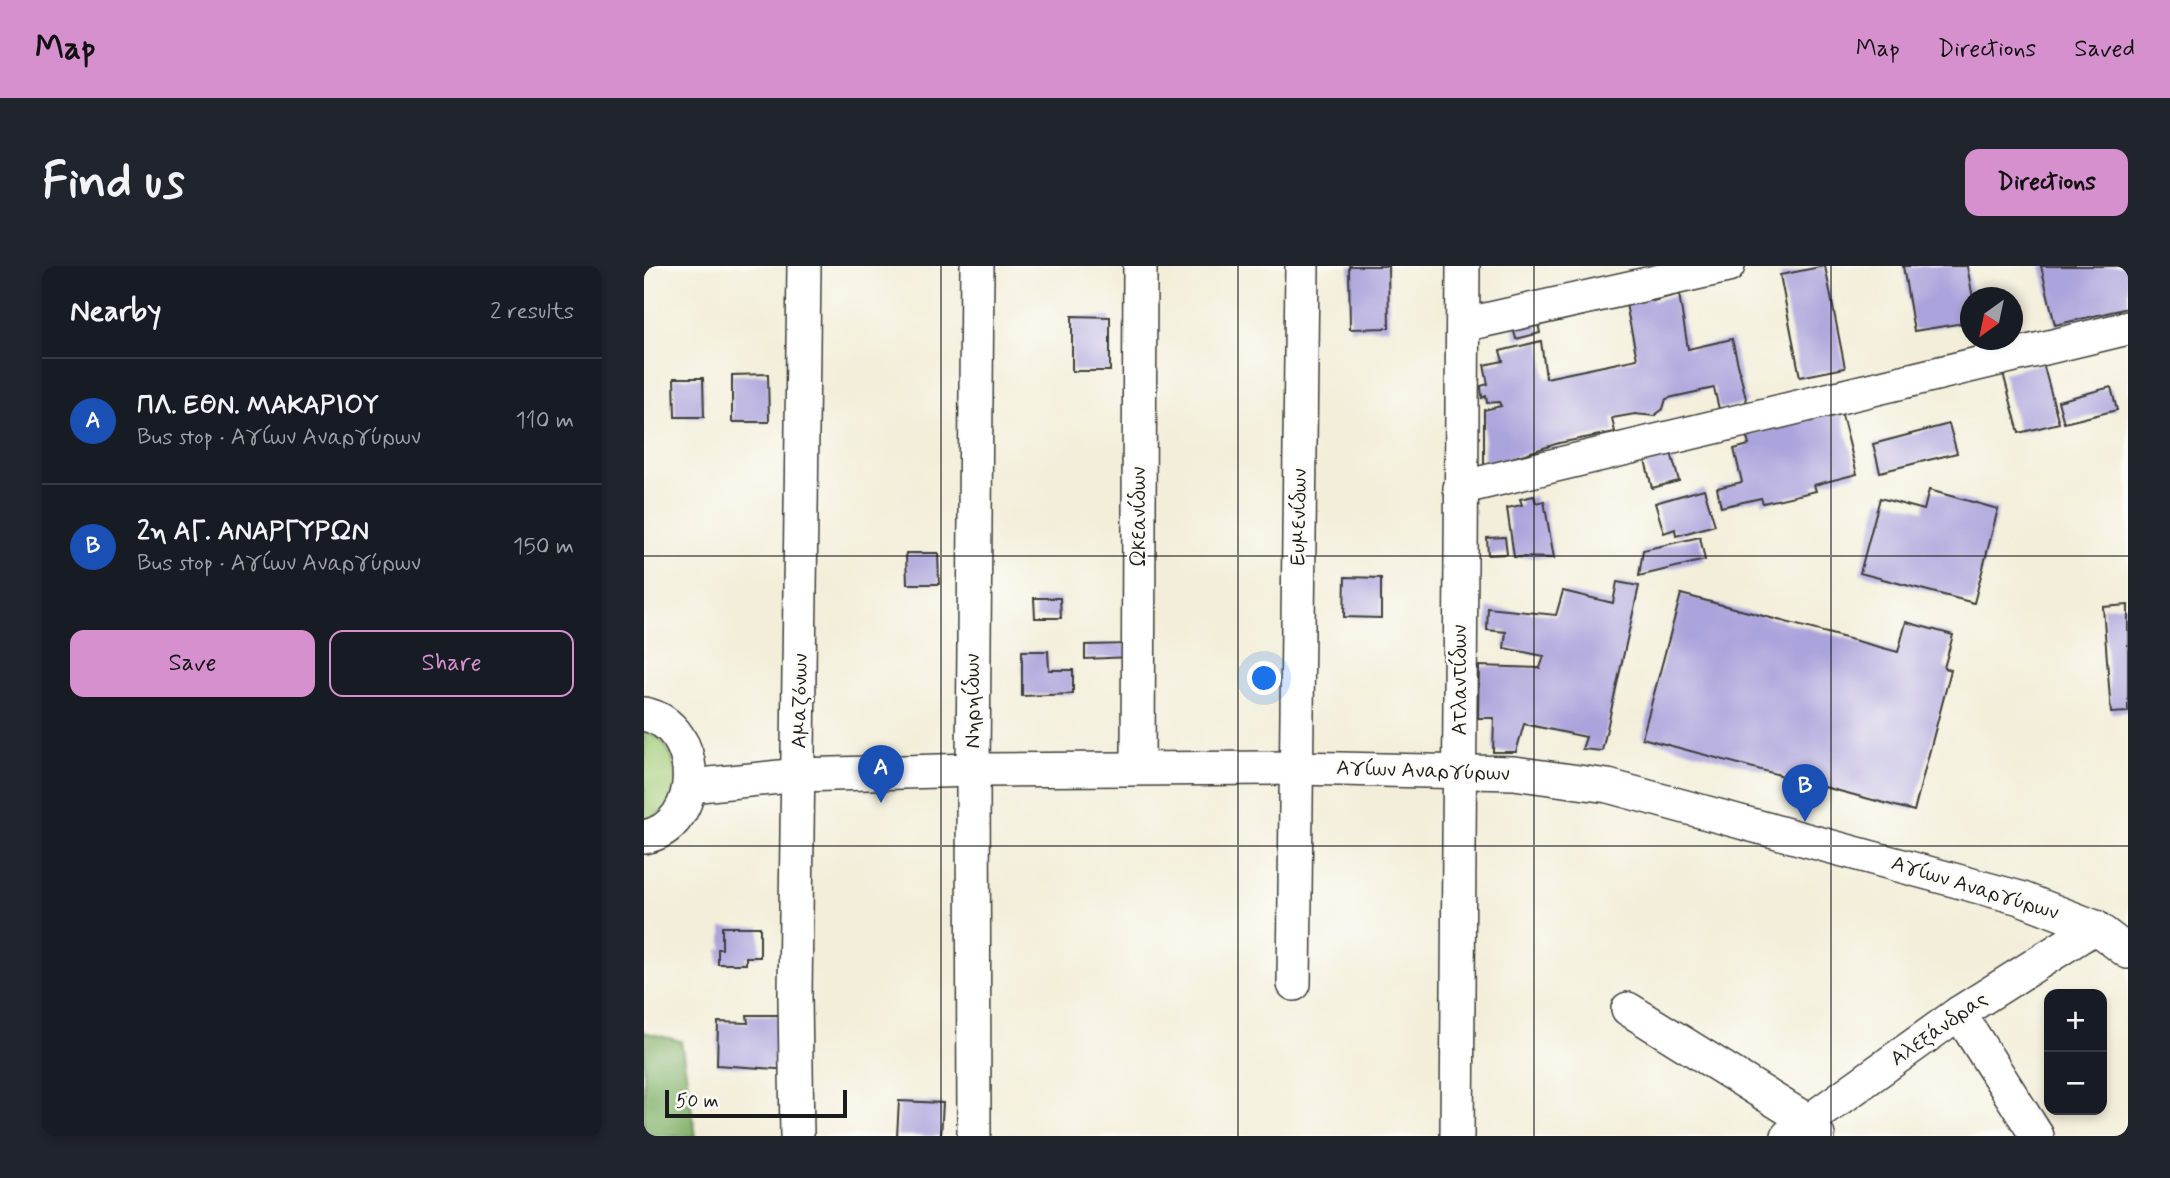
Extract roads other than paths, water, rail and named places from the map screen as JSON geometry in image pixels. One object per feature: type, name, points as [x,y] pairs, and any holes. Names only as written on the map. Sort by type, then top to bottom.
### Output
[{"type":"street","name":"Αμαζόνων","points":[[797,1136],[794,996],[804,266]]},
{"type":"street","name":"Νηρηίδων","points":[[974,1136],[976,266]]},
{"type":"street","name":"Ωκεανίδων","points":[[1138,768],[1140,266]]},
{"type":"street","name":"Ευμενίδων","points":[[1294,984],[1303,266]]},
{"type":"street","name":"Ατλαντίδων","points":[[1457,1136],[1463,266]]},
{"type":"street","points":[[1463,325],[1728,266]]},
{"type":"street","points":[[1460,488],[2128,328]]},
{"type":"street","points":[[644,715],[651,716],[669,728],[682,744],[690,764],[690,786],[681,809],[669,824],[644,837]]},
{"type":"street","name":"Αγίων Αναργύρων","points":[[690,786],[799,775],[973,770],[1296,768],[1514,773],[1608,786],[2020,898],[2095,928],[2128,951]]},
{"type":"street","name":"Αλεξάνδρας","points":[[1805,1131],[1959,1013],[2095,928]]},
{"type":"street","points":[[1628,1009],[1805,1131]]},
{"type":"street","points":[[1959,1013],[2037,1136]]},
{"type":"place","name":"ΠΛ. ΕΘΝ. ΜΑΚΑΡΙΟΥ","points":[[881,803]]},
{"type":"place","name":"2η ΑΓ. ΑΝΑΡΓΥΡΩΝ","points":[[1805,822]]}]
